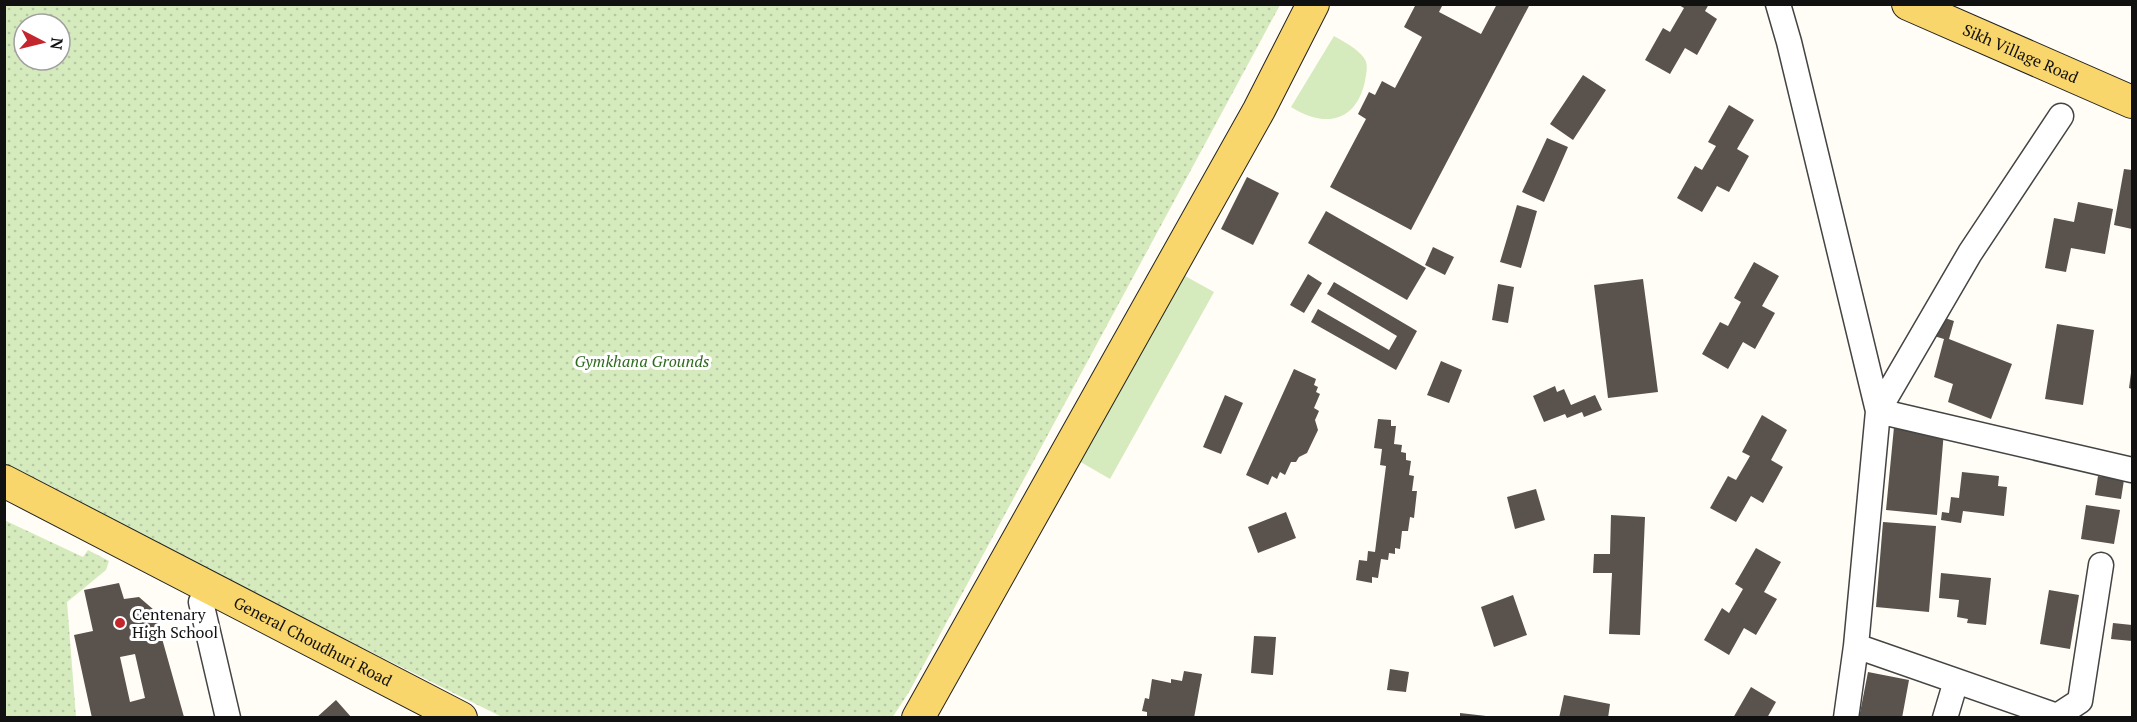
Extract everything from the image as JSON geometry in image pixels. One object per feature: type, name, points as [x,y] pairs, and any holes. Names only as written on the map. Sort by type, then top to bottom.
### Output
[{"type":"main road","points":[[903,717],[923,686],[1296,4]]},
{"type":"main road","points":[[918,717],[1259,110],[1313,4]]},
{"type":"main road","name":"Sikh Village Road","points":[[1908,4],[2133,102]]},
{"type":"main road","name":"General Choudhuri Road","points":[[4,481],[290,631],[461,717]]},
{"type":"main road","name":"General Choudhuri Road","points":[[4,502],[424,717]]},
{"type":"street","points":[[1778,4],[1878,411],[1856,646],[1846,717]]},
{"type":"street","points":[[1878,411],[1970,253],[2061,116]]},
{"type":"street","points":[[1878,411],[2132,468]]},
{"type":"street","points":[[1856,646],[1956,681],[2023,710],[2057,716],[2080,701],[2101,565]]},
{"type":"street","points":[[201,602],[228,717]]},
{"type":"street","points":[[1945,717],[1956,681]]},
{"type":"green space","name":"Gymkhana Grounds","points":[[4,5],[1280,5],[909,692],[892,718],[502,717],[5,470]]},
{"type":"green space","points":[[1334,36],[1354,48],[1364,58],[1367,66],[1365,81],[1361,95],[1346,113],[1337,118],[1315,118],[1291,107]]},
{"type":"green space","points":[[1176,271],[1214,292],[1110,479],[1072,457]]},
{"type":"green space","points":[[4,520],[83,557],[88,550],[109,561],[106,570],[67,602],[76,717],[5,717]]},
{"type":"building","points":[[1416,4],[1443,4],[1439,12],[1481,34],[1497,4],[1530,4],[1411,230],[1330,187],[1366,119],[1358,114],[1369,92],[1375,95],[1382,81],[1395,88],[1422,37],[1404,27]]},
{"type":"building","points":[[1677,4],[1709,4],[1705,11],[1717,19],[1697,55],[1685,48],[1670,74],[1645,60],[1663,28],[1670,32],[1684,8]]},
{"type":"building","points":[[1583,75],[1606,90],[1573,140],[1550,124]]},
{"type":"building","points":[[1729,105],[1754,120],[1737,149],[1749,156],[1729,192],[1717,186],[1702,212],[1677,198],[1695,166],[1702,170],[1716,146],[1708,142]]},
{"type":"building","points":[[1547,138],[1568,147],[1544,202],[1522,192]]},
{"type":"building","points":[[2124,169],[2132,170],[2132,229],[2114,225]]},
{"type":"building","points":[[1247,177],[1279,193],[1253,245],[1221,229]]},
{"type":"building","points":[[2078,202],[2113,209],[2105,254],[2071,248],[2066,272],[2045,268],[2054,218],[2074,222]]},
{"type":"building","points":[[1517,205],[1537,211],[1521,268],[1500,262]]},
{"type":"building","points":[[1326,211],[1426,268],[1407,300],[1308,243]]},
{"type":"building","points":[[1433,247],[1454,257],[1445,275],[1425,265]]},
{"type":"building","points":[[1754,262],[1779,276],[1762,306],[1775,313],[1755,349],[1743,342],[1728,369],[1702,354],[1720,322],[1728,326],[1741,302],[1734,298]]},
{"type":"building","points":[[1308,274],[1322,283],[1304,313],[1290,305]]},
{"type":"building","points":[[1643,279],[1658,392],[1608,398],[1594,285]]},
{"type":"building","points":[[1334,282],[1417,331],[1396,370],[1311,322],[1318,309],[1389,350],[1397,336],[1327,294]]},
{"type":"building","points":[[1498,284],[1514,287],[1508,323],[1492,320]]},
{"type":"building","points":[[1939,316],[1954,321],[1949,339],[2012,364],[1991,419],[1948,402],[1953,384],[1934,377],[1944,339],[1934,336]]},
{"type":"building","points":[[2057,324],[2094,330],[2083,405],[2045,399]]},
{"type":"building","points":[[1441,361],[1462,370],[1449,403],[1427,395]]},
{"type":"building","points":[[1294,369],[1316,379],[1314,385],[1318,387],[1316,392],[1320,394],[1314,408],[1319,411],[1315,420],[1318,430],[1307,453],[1299,457],[1296,462],[1291,462],[1285,475],[1280,472],[1277,479],[1272,476],[1268,485],[1246,475]]},
{"type":"building","points":[[2132,373],[2132,389],[2129,388]]},
{"type":"building","points":[[1555,386],[1557,392],[1564,389],[1571,405],[1595,395],[1602,410],[1584,417],[1582,412],[1567,418],[1565,414],[1544,422],[1533,396]]},
{"type":"building","points":[[1225,395],[1243,403],[1221,454],[1203,447]]},
{"type":"building","points":[[1762,415],[1787,430],[1771,460],[1783,467],[1763,503],[1751,496],[1736,522],[1710,508],[1728,476],[1736,480],[1750,456],[1742,452]]},
{"type":"building","points":[[1378,419],[1391,420],[1391,426],[1396,426],[1394,444],[1402,445],[1401,452],[1406,453],[1406,460],[1411,461],[1409,475],[1414,476],[1412,491],[1417,491],[1414,518],[1410,517],[1408,531],[1402,531],[1400,549],[1395,548],[1395,554],[1389,553],[1388,560],[1381,559],[1378,578],[1372,577],[1372,583],[1356,580],[1359,560],[1367,561],[1368,551],[1375,552],[1386,466],[1380,465],[1382,449],[1374,448]]},
{"type":"building","points":[[1894,427],[1944,431],[1937,515],[1886,510]]},
{"type":"building","points":[[1962,472],[1999,476],[1998,486],[2007,487],[2004,516],[1963,511],[1961,523],[1941,520],[1942,512],[1949,513],[1951,497],[1959,498]]},
{"type":"building","points":[[2098,476],[2124,480],[2121,499],[2095,495]]},
{"type":"building","points":[[1536,489],[1545,520],[1515,529],[1507,497]]},
{"type":"building","points":[[2086,505],[2120,510],[2114,544],[2081,539]]},
{"type":"building","points":[[1286,512],[1296,538],[1258,553],[1248,527]]},
{"type":"building","points":[[1611,515],[1645,517],[1640,635],[1609,634],[1612,573],[1593,573],[1594,554],[1610,554]]},
{"type":"building","points":[[1883,522],[1936,526],[1929,612],[1876,607]]},
{"type":"building","points":[[1756,548],[1781,562],[1764,592],[1777,599],[1756,635],[1744,628],[1729,655],[1704,640],[1722,608],[1729,613],[1743,589],[1735,584]]},
{"type":"building","points":[[1941,573],[1991,578],[1986,625],[1967,623],[1968,619],[1957,617],[1959,600],[1939,598]]},
{"type":"building","name":"Centenary High School","points":[[119,583],[124,599],[139,597],[154,610],[184,717],[92,718],[74,635],[93,631],[84,590]],"holes":[[[135,654],[145,698],[130,702],[120,657]]]},
{"type":"building","points":[[2049,590],[2079,595],[2070,649],[2040,644]]},
{"type":"building","points":[[1513,595],[1527,635],[1494,647],[1481,607]]},
{"type":"building","points":[[2113,623],[2132,625],[2132,641],[2111,639]]},
{"type":"building","points":[[1254,636],[1276,637],[1273,675],[1251,673]]},
{"type":"building","points":[[1390,669],[1409,672],[1406,692],[1387,690]]},
{"type":"building","points":[[1184,671],[1202,674],[1194,718],[1147,718],[1147,712],[1142,711],[1145,698],[1149,699],[1152,679],[1171,683],[1171,679],[1182,681]]},
{"type":"building","points":[[1868,672],[1909,680],[1902,718],[1859,718]]},
{"type":"building","points":[[1751,687],[1776,702],[1767,718],[1733,718]]},
{"type":"building","points":[[1564,695],[1610,704],[1608,718],[1559,718]]},
{"type":"building","points":[[336,700],[352,718],[316,718]]},
{"type":"building","points":[[1460,713],[1486,716],[1486,718],[1460,718]]},
{"type":"place","name":"Centenary High School","points":[[120,623]]}]
